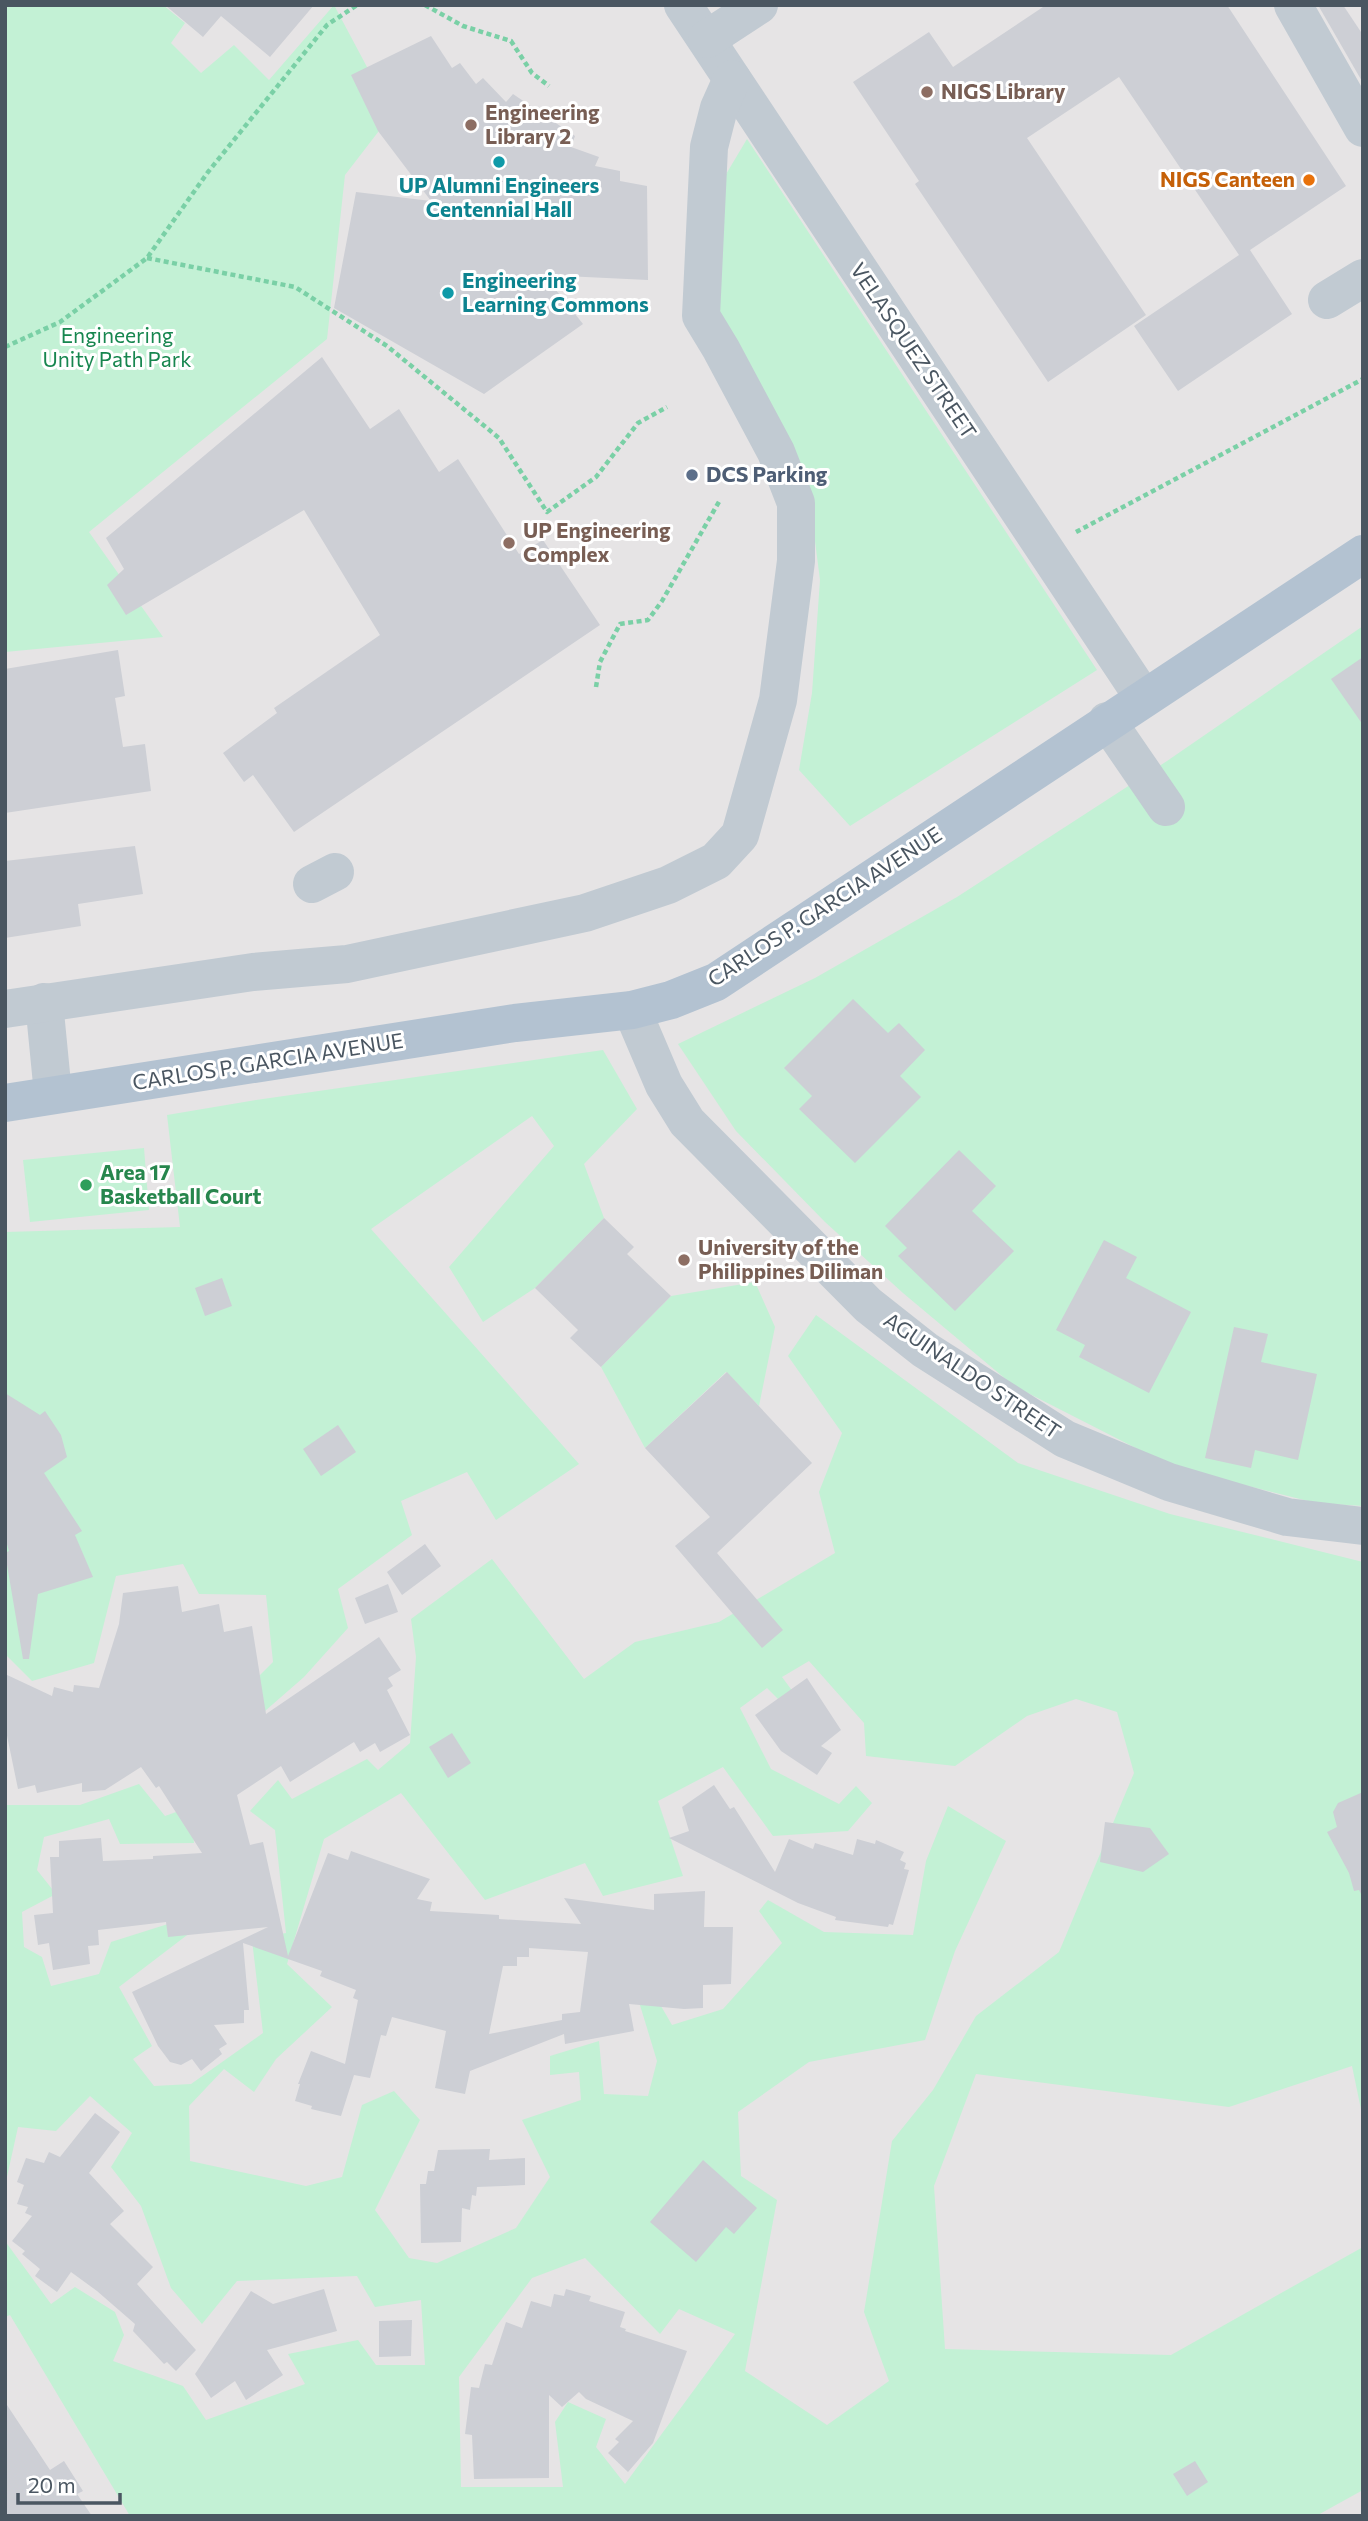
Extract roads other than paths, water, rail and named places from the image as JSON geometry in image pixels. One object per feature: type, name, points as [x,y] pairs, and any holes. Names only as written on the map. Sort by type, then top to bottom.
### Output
[{"type":"main road","name":"CARLOS P. GARCIA AVENUE","points":[[5,1103],[515,1023],[632,1010],[671,1000],[716,982],[1143,697],[1363,554]]},
{"type":"street","name":"VELASQUEZ STREET","points":[[683,5],[1143,697]]},
{"type":"street","points":[[707,39],[760,5]]},
{"type":"street","points":[[1293,5],[1363,128]]},
{"type":"street","points":[[5,1009],[253,972],[347,964],[585,912],[668,885],[716,861],[740,835],[778,700],[796,561],[796,503],[776,452],[701,316],[709,147],[719,108],[732,79]]},
{"type":"street","points":[[1326,300],[1363,278]]},
{"type":"street","points":[[1107,721],[1166,807]]},
{"type":"street","points":[[44,1003],[53,1094]]},
{"type":"street","name":"AGUINALDO STREET","points":[[632,1010],[663,1085],[687,1122],[868,1305],[926,1350],[1065,1439],[1170,1482],[1287,1517],[1363,1526]]},
{"type":"place","name":"NIGS Library","points":[[927,92]]},
{"type":"place","name":"Engineering Library 2","points":[[471,125]]},
{"type":"place","name":"UP Alumni Engineers Centennial Hall","points":[[499,162]]},
{"type":"place","name":"NIGS Canteen","points":[[1309,180]]},
{"type":"place","name":"Engineering Learning Commons","points":[[448,293]]},
{"type":"place","name":"DCS Parking","points":[[692,475]]},
{"type":"place","name":"UP Engineering Complex","points":[[509,543]]},
{"type":"place","name":"Area 17 Basketball Court","points":[[86,1185]]},
{"type":"place","name":"University of the Philippines Diliman","points":[[684,1260]]},
{"type":"park label","name":"Engineering Unity Path Park","points":[[117,348]]}]
